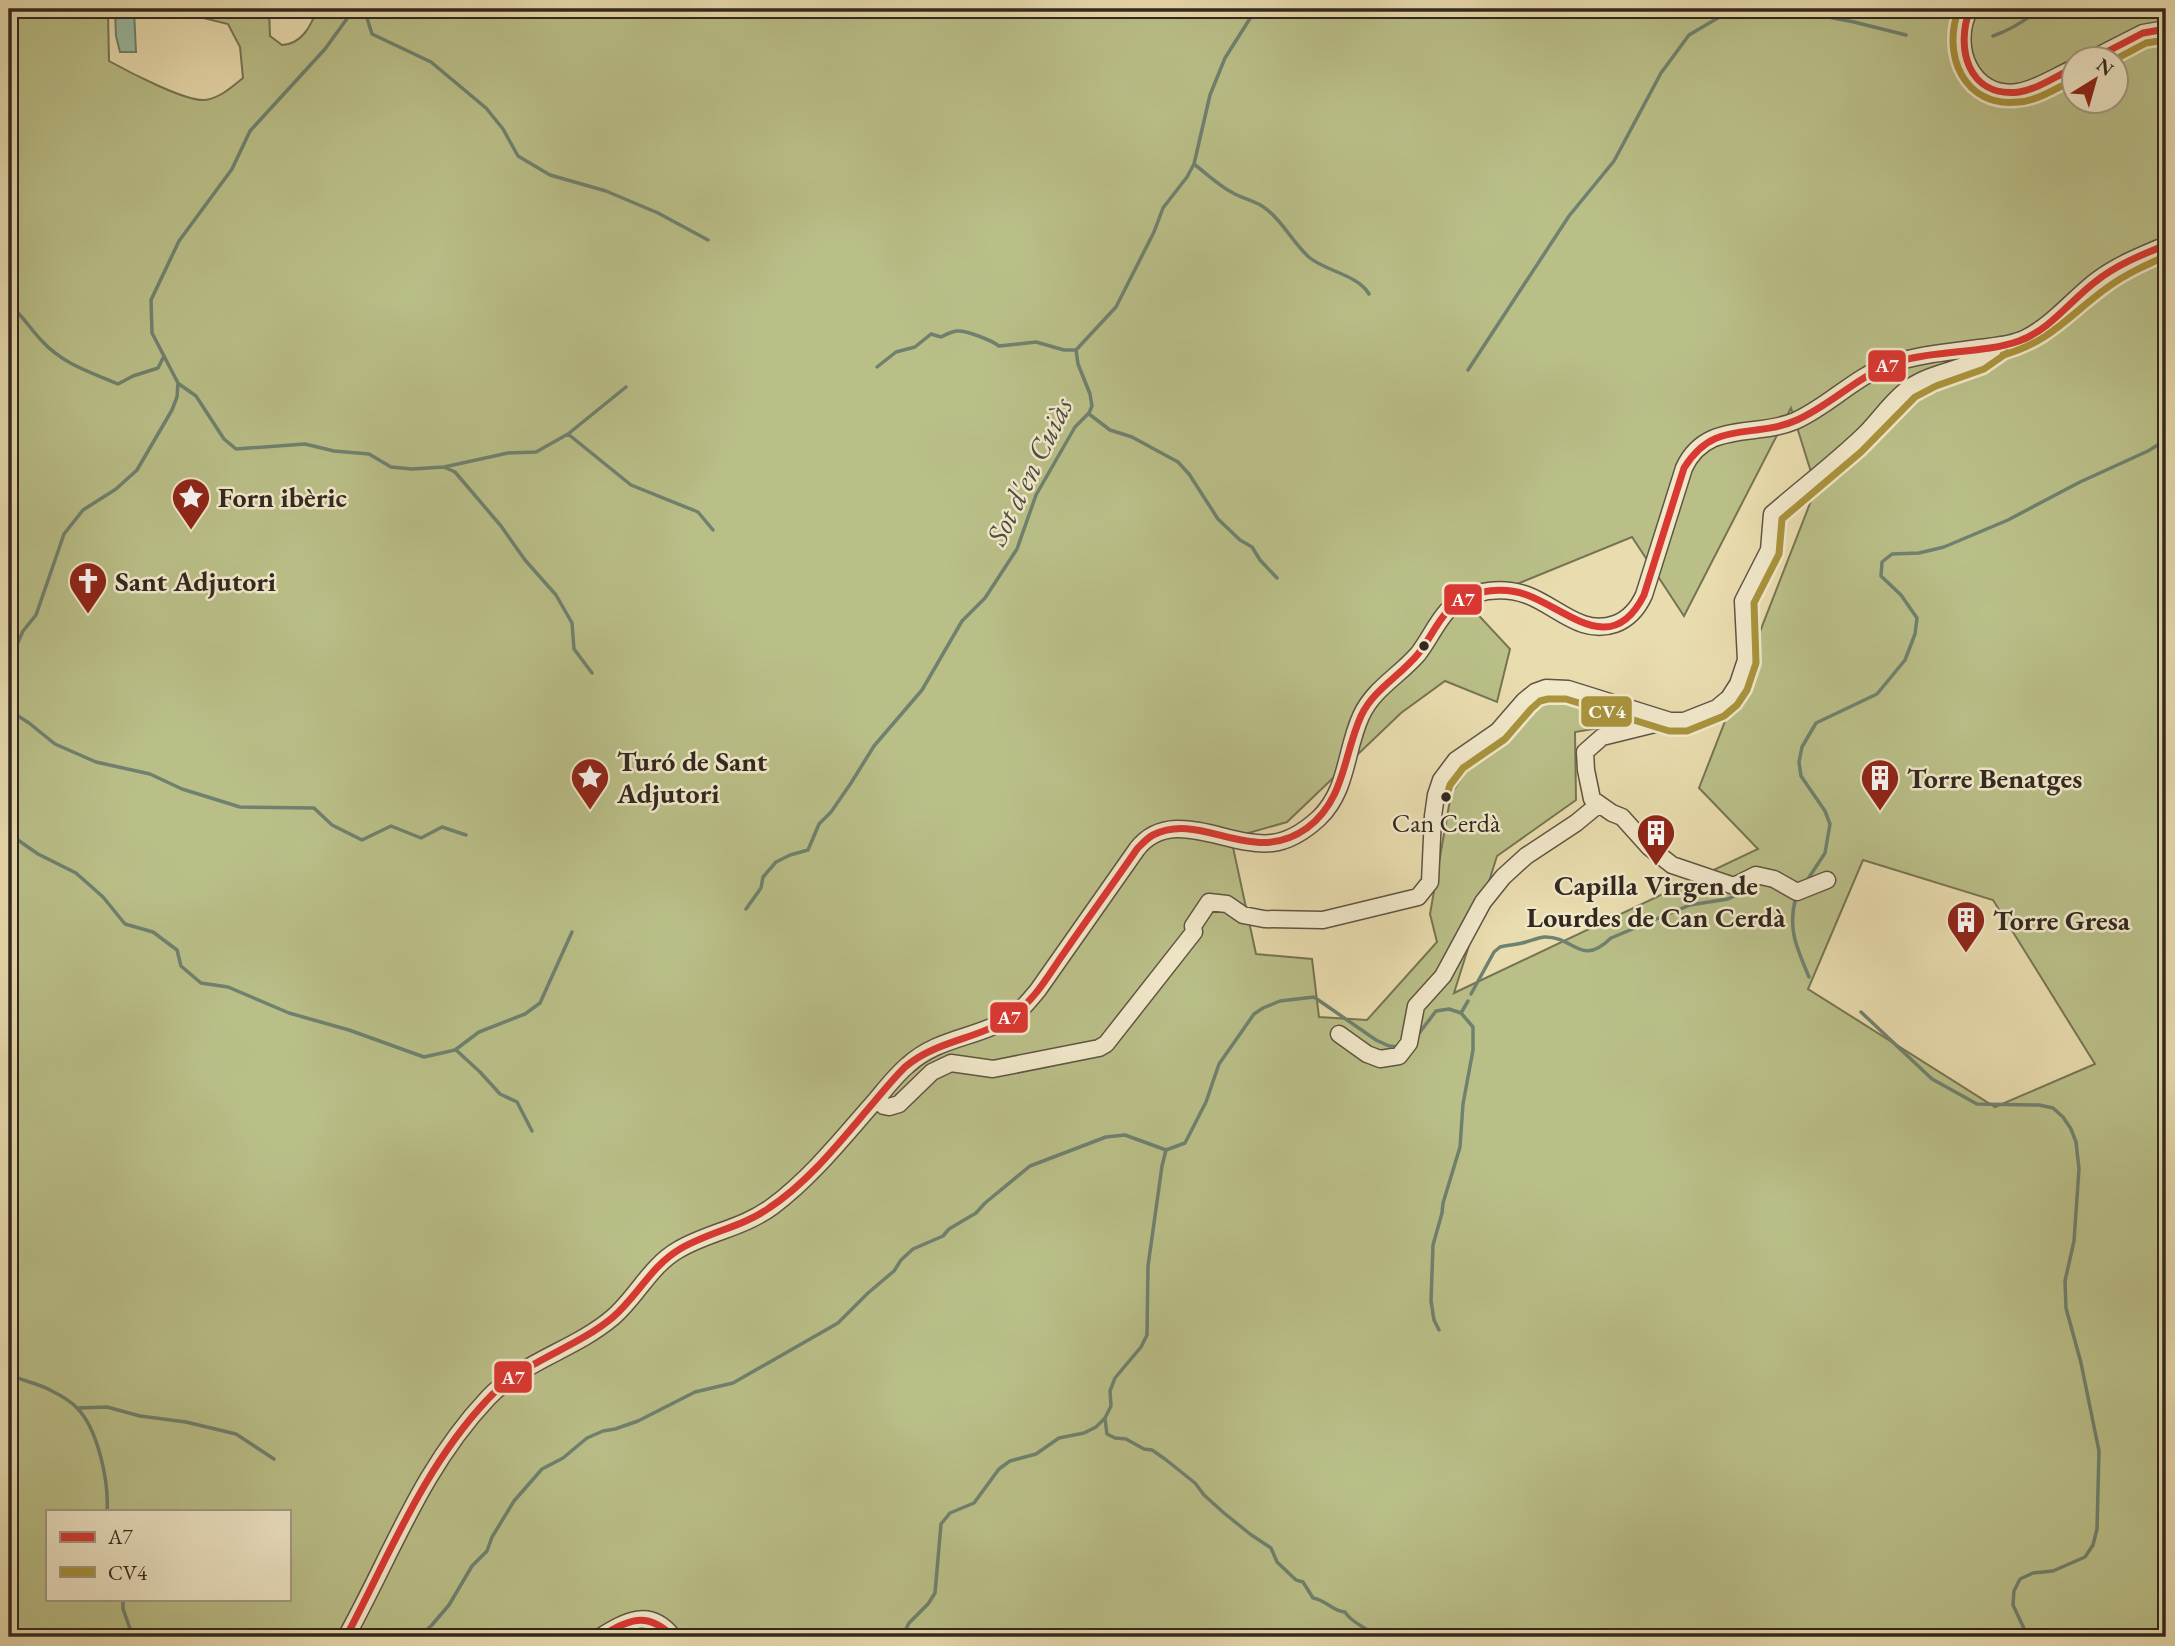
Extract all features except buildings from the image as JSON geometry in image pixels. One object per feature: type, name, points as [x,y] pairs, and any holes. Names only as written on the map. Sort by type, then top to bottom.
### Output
[{"type":"street","points":[[1970,9],[1963,24],[1962,50],[1970,69],[1988,86],[2000,91],[2019,92],[2060,74]]},
{"type":"street","points":[[2118,46],[2143,33],[2166,29]]},
{"type":"street","points":[[346,1637],[432,1469],[487,1398],[516,1373],[587,1336],[611,1318],[625,1306],[659,1264],[675,1251],[739,1226],[772,1206],[809,1173],[908,1065],[927,1051],[997,1025],[1020,1011],[1038,990],[1137,849],[1152,835],[1164,830],[1184,830],[1255,843],[1272,843],[1296,835],[1314,823],[1328,808],[1339,790],[1364,709],[1379,690],[1415,656],[1443,615],[1457,602],[1493,590],[1511,591],[1537,599],[1574,621],[1588,626],[1604,627],[1620,623],[1633,613],[1644,595],[1684,468],[1692,454],[1703,443],[1725,433],[1769,429],[1793,422],[1811,413],[1865,376],[1889,364],[2026,338],[2050,323],[2096,281],[2132,259],[2166,245]]},
{"type":"street","points":[[1827,880],[1797,892],[1774,879],[1756,875],[1734,886],[1672,864],[1649,847],[1622,817],[1592,799],[1585,752],[1602,737],[1670,721],[1684,721],[1717,708],[1729,698],[1738,684],[1746,660],[1743,601],[1769,550],[1772,514],[1822,474],[1909,388],[1938,373],[1986,358],[2000,345]]},
{"type":"street","points":[[877,1099],[884,1106],[899,1104],[932,1072],[951,1063],[993,1069],[1100,1048],[1106,1044],[1194,932],[1193,926],[1209,902],[1227,904],[1242,915],[1264,919],[1323,920],[1418,897],[1430,882],[1433,816],[1441,780],[1456,761],[1498,732],[1535,692],[1546,688],[1568,689],[1670,721]]},
{"type":"street","points":[[1339,1034],[1367,1054],[1380,1059],[1399,1056],[1409,1043],[1416,1006],[1443,976],[1483,902],[1496,885],[1526,856],[1576,824],[1599,804]]},
{"type":"street","points":[[600,1637],[627,1621],[642,1619],[663,1626],[673,1637]]},
{"type":"shaded area","points":[[9,9],[112,9],[108,13],[109,61],[171,91],[205,100],[221,95],[243,78],[240,47],[228,24],[167,9],[237,9],[244,16],[254,18],[262,9],[269,9],[270,36],[282,45],[300,38],[309,28],[317,9],[2166,9],[2166,1637],[9,1637]],"holes":[[[1791,408],[1816,488],[1699,788],[1758,849],[1454,993],[1497,856],[1576,800],[1575,732],[1653,719],[1559,690],[1493,731],[1451,794],[1430,914],[1437,942],[1367,1020],[1319,1017],[1312,959],[1256,954],[1231,838],[1287,822],[1401,713],[1445,681],[1497,702],[1510,649],[1468,604],[1632,537],[1684,616]],[[1863,860],[1993,900],[2095,1064],[1995,1107],[1808,989]]]},
{"type":"shaded area","points":[[134,10],[136,52],[120,52],[115,11]]},
{"type":"waterway","points":[[9,693],[15,649],[23,631],[36,615],[64,534],[83,510],[116,489],[137,470],[177,397],[178,383],[152,333],[151,300],[179,241],[232,169],[250,131],[325,49],[354,9]]},
{"type":"waterway","points":[[368,9],[367,18],[372,34],[431,62],[486,108],[503,129],[518,156],[550,175],[606,191],[658,213],[708,240]]},
{"type":"waterway","name":"Sot d'en Cuiàs","points":[[746,909],[761,888],[763,877],[776,862],[808,850],[819,824],[831,812],[874,746],[922,690],[962,621],[985,598],[1017,549],[1036,495],[1075,427],[1092,406],[1076,350],[1116,307],[1154,232],[1163,208],[1194,164],[1210,95],[1225,58],[1256,9]]},
{"type":"waterway","points":[[1468,370],[1569,216],[1614,161],[1661,73],[1689,35],[1733,9]]},
{"type":"waterway","name":"Sot d'en Cuiàs","points":[[1787,9],[1906,35]]},
{"type":"waterway","points":[[1993,36],[2017,25],[2039,9]]},
{"type":"waterway","points":[[1194,164],[1228,190],[1269,211],[1310,258],[1357,282],[1369,294]]},
{"type":"waterway","points":[[9,305],[59,356],[77,367],[118,384],[158,368],[164,356]]},
{"type":"waterway","points":[[877,367],[896,352],[915,347],[931,334],[941,337],[956,331],[973,334],[999,346],[1036,342],[1064,350],[1076,350]]},
{"type":"waterway","points":[[179,384],[196,396],[224,439],[236,449],[305,444],[334,451],[369,454],[391,467],[412,469],[444,467],[508,453],[536,452],[568,434],[626,387]]},
{"type":"waterway","points":[[1089,414],[1110,430],[1132,437],[1178,462],[1189,474],[1218,519],[1240,540],[1252,547],[1277,578]]},
{"type":"waterway","points":[[568,434],[631,485],[698,512],[713,530]]},
{"type":"waterway","points":[[1806,882],[1825,853],[1830,824],[1825,811],[1801,776],[1799,762],[1802,747],[1816,723],[1877,694],[1905,660],[1915,634],[1917,618],[1901,595],[1881,576],[1882,562],[1892,554],[1919,553],[1944,547],[2008,520],[2166,440]]},
{"type":"waterway","points":[[444,467],[455,472],[556,595],[572,623],[574,649],[592,673]]},
{"type":"waterway","points":[[9,710],[55,744],[96,762],[150,774],[182,789],[240,807],[314,808],[332,825],[362,840],[391,826],[421,838],[442,827],[466,835]]},
{"type":"waterway","points":[[9,829],[15,838],[38,854],[76,873],[103,897],[125,924],[153,932],[177,950],[181,966],[201,983],[228,987],[289,1013],[349,1030],[424,1057],[455,1050],[479,1032],[525,1014],[540,1003],[572,932]]},
{"type":"waterway","points":[[1471,994],[1494,952],[1500,947],[1544,937],[1555,938],[1584,951],[1592,950],[1611,938],[1690,905],[1728,899],[1762,883]]},
{"type":"waterway","points":[[1796,897],[1793,929],[1809,977]]},
{"type":"waterway","points":[[1166,1150],[1185,1143],[1206,1102],[1219,1064],[1254,1014],[1263,1008],[1280,1001],[1314,997],[1376,1040],[1398,1047]]},
{"type":"waterway","points":[[1461,1013],[1468,1001]]},
{"type":"waterway","points":[[1417,1036],[1436,1011],[1449,1009],[1461,1013]]},
{"type":"waterway","points":[[1861,1012],[1932,1079],[1977,1104],[2039,1105],[2053,1108],[2063,1117],[2076,1142],[2079,1169],[2074,1241],[2065,1281],[2066,1308],[2081,1363],[2099,1451],[2097,1529],[2093,1545],[2085,1557],[2053,1571],[2033,1573],[2020,1579],[2014,1591],[2013,1605],[2028,1637]]},
{"type":"waterway","points":[[1439,1330],[1434,1320],[1431,1301],[1433,1245],[1460,1147],[1463,1104],[1473,1050],[1473,1027],[1461,1013]]},
{"type":"waterway","points":[[456,1050],[500,1094],[517,1102],[532,1131]]},
{"type":"waterway","points":[[418,1637],[449,1605],[472,1566],[487,1551],[492,1537],[514,1501],[542,1469],[563,1458],[587,1438],[638,1421],[695,1392],[733,1383],[838,1323],[894,1271],[913,1249],[943,1236],[949,1229],[976,1213],[1030,1166],[1106,1137],[1125,1135],[1166,1150]]},
{"type":"waterway","points":[[902,1637],[909,1623],[935,1593],[941,1524],[950,1513],[974,1503],[999,1469],[1010,1461],[1036,1454],[1059,1438],[1084,1433],[1105,1418],[1111,1406],[1110,1391],[1115,1378],[1141,1347],[1147,1335],[1148,1266],[1166,1150]]},
{"type":"waterway","points":[[9,1374],[60,1396],[74,1405],[84,1417],[101,1456],[107,1510]]},
{"type":"waterway","points":[[77,1408],[107,1407],[236,1434],[274,1459]]},
{"type":"waterway","points":[[1105,1419],[1107,1434],[1152,1450],[1165,1459],[1195,1483],[1224,1513],[1271,1548],[1277,1562],[1296,1580],[1303,1582],[1313,1598],[1345,1612],[1377,1637]]},
{"type":"waterway","points":[[123,1600],[123,1609],[133,1637]]},
{"type":"transit line","name":"CV4","points":[[1959,9],[1953,43],[1962,75],[1971,87],[1983,96],[1999,102],[2025,101],[2060,87]]},
{"type":"transit line","name":"A7","points":[[1970,9],[1964,39],[1965,54],[1977,79],[2002,92],[2019,92],[2060,75]]},
{"type":"transit line","name":"A7","points":[[2118,46],[2143,33],[2166,29]]},
{"type":"transit line","name":"CV4","points":[[2130,52],[2146,43],[2166,40]]},
{"type":"transit line","name":"A7","points":[[346,1637],[426,1484],[464,1426],[487,1400],[515,1376],[581,1339],[612,1318],[652,1273],[680,1249],[759,1215],[784,1197],[825,1159],[905,1067],[931,1051],[987,1030],[1021,1009],[1041,986],[1137,849],[1153,835],[1171,829],[1190,829],[1247,841],[1267,842],[1287,839],[1307,828],[1319,817],[1336,791],[1355,731],[1366,707],[1418,654],[1452,606],[1484,592],[1513,591],[1589,625],[1604,627],[1618,624],[1631,614],[1644,595],[1684,468],[1708,442],[1722,436],[1780,426],[1797,420],[1862,379],[1904,360],[1992,348],[2019,341],[2050,323],[2111,270],[2166,245]]},
{"type":"transit line","name":"CV4","points":[[2003,355],[2034,343],[2115,282],[2166,256]]},
{"type":"transit line","name":"CV4","points":[[1446,798],[1450,785],[1463,768],[1505,739],[1540,701],[1566,699],[1669,731],[1687,731],[1724,716],[1737,705],[1747,690],[1756,663],[1754,603],[1779,554],[1782,519],[1861,452],[1915,397],[1936,386],[1984,369],[2007,353]]},
{"type":"transit line","name":"A7","points":[[600,1637],[637,1620],[655,1623],[673,1637]]},
{"type":"place","name":"Forn ibèric","points":[[191,531]]},
{"type":"place","name":"Sant Adjutori","points":[[88,615]]},
{"type":"place","name":"Can Cerdà","points":[[1446,797]]},
{"type":"place","name":"Turó de Sant Adjutori","points":[[590,811]]},
{"type":"place","name":"Torre Benatges","points":[[1880,812]]},
{"type":"place","name":"Capilla Virgen de Lourdes de Can Cerdà","points":[[1656,867]]},
{"type":"place","name":"Torre Gresa","points":[[1966,954]]}]
